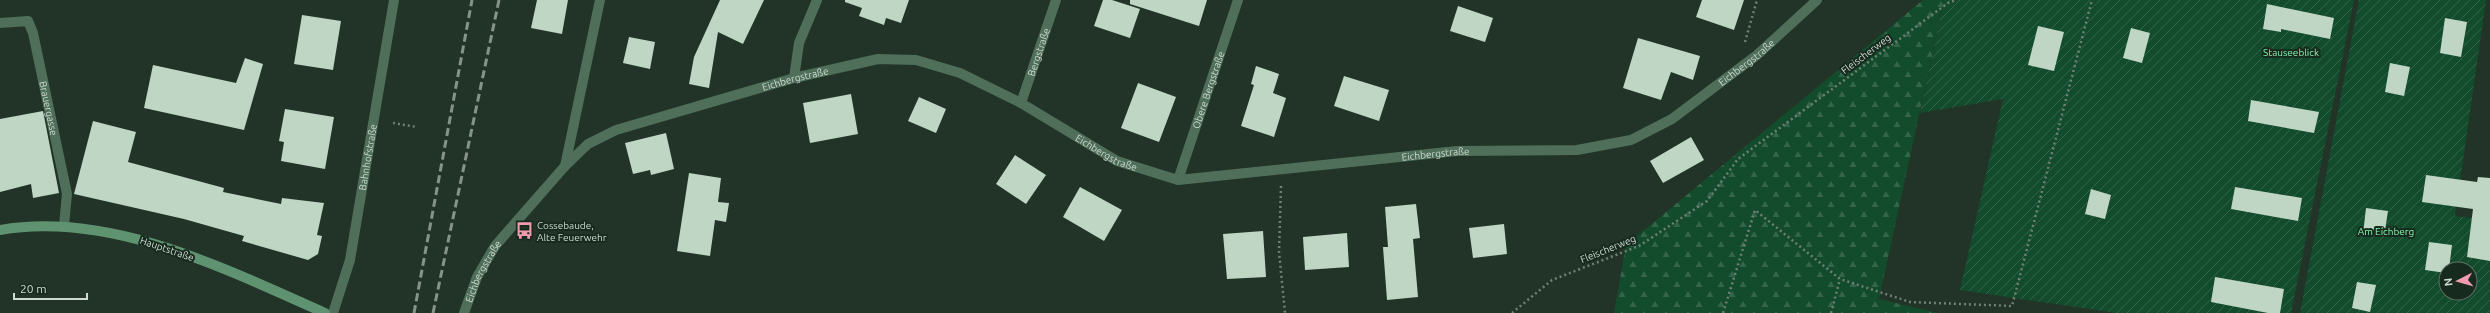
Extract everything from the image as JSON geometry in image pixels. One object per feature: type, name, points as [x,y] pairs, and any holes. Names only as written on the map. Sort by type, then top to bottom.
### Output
[{"type":"street","name":"Bahnhofstraße","points":[[333,313],[350,260],[394,0]]},
{"type":"street","points":[[565,166],[600,0]]},
{"type":"street","points":[[794,78],[799,43],[817,0]]},
{"type":"street","name":"Bergstraße","points":[[1021,103],[1056,0]]},
{"type":"street","name":"Obere Bergstraße","points":[[1178,180],[1238,0]]},
{"type":"street","name":"Eichbergstraße","points":[[464,313],[477,277],[495,246],[565,166],[588,144],[616,130],[794,78],[878,59],[916,60],[960,73],[1021,103],[1117,161],[1178,180],[1457,151],[1577,150],[1632,140],[1672,119],[1747,63],[1817,0]]},
{"type":"street","name":"Brauergasse","points":[[0,23],[28,21],[33,33],[67,194],[64,225]]},
{"type":"street","name":"Hauptstraße","points":[[0,230],[64,225],[122,234],[236,273],[325,313]]},
{"type":"path","points":[[1747,63],[1744,41],[1757,0]]},
{"type":"path","name":"Fleischerweg","points":[[1512,313],[1552,280],[1639,246],[1707,201],[1738,159],[1948,3],[1956,0]]},
{"type":"path","points":[[1723,313],[1755,210],[1840,279],[1910,302],[2012,306],[2092,0]]},
{"type":"path","points":[[393,123],[417,127]]},
{"type":"path","points":[[1282,169],[1279,252],[1285,313]]},
{"type":"path","points":[[1831,313],[1840,279]]},
{"type":"green space","points":[[1923,0],[1944,0],[1879,299],[1938,313],[1614,313],[1626,245]]},
{"type":"green space","name":"Stauseeblick","points":[[1944,0],[2354,0],[2291,313],[2116,313],[1960,290],[2003,99],[1920,113]]},
{"type":"green space","name":"Am Eichberg","points":[[2359,0],[2486,0],[2455,216],[2490,220],[2490,313],[2300,313]]},
{"type":"building","points":[[537,0],[568,0],[562,34],[531,28]]},
{"type":"building","points":[[720,0],[764,0],[743,44],[718,32],[709,88],[689,84],[694,57]]},
{"type":"building","points":[[845,0],[909,0],[901,23],[886,18],[884,25],[859,16],[862,8],[845,2]]},
{"type":"building","points":[[1103,0],[1112,0],[1140,9],[1130,38],[1094,26]]},
{"type":"building","points":[[1130,0],[1207,0],[1199,26],[1130,4]]},
{"type":"building","points":[[1702,0],[1744,0],[1734,30],[1696,17]]},
{"type":"building","points":[[2267,4],[2334,18],[2330,39],[2281,29],[2281,32],[2263,29]]},
{"type":"building","points":[[1458,6],[1493,18],[1485,42],[1450,31]]},
{"type":"building","points":[[302,15],[341,21],[333,70],[294,64]]},
{"type":"building","points":[[2445,18],[2467,22],[2461,57],[2440,53]]},
{"type":"building","points":[[2038,26],[2064,32],[2054,71],[2028,65]]},
{"type":"building","points":[[2131,28],[2150,33],[2142,63],[2123,58]]},
{"type":"building","points":[[629,37],[655,42],[650,69],[623,63]]},
{"type":"building","points":[[1638,38],[1700,56],[1693,80],[1671,72],[1661,100],[1623,88]]},
{"type":"building","points":[[245,58],[263,64],[244,130],[144,108],[153,65],[236,83]]},
{"type":"building","points":[[2390,63],[2410,67],[2404,96],[2385,92]]},
{"type":"building","points":[[1256,66],[1279,74],[1273,93],[1286,98],[1274,137],[1241,126],[1254,85],[1251,84]]},
{"type":"building","points":[[1344,76],[1389,90],[1379,121],[1334,106]]},
{"type":"building","points":[[1138,83],[1176,97],[1159,142],[1121,128]]},
{"type":"building","points":[[851,94],[858,134],[810,143],[803,103]]},
{"type":"building","points":[[919,97],[946,109],[936,133],[908,121]]},
{"type":"building","points":[[2251,100],[2319,112],[2314,133],[2248,121]]},
{"type":"building","points":[[285,109],[334,117],[325,169],[281,161],[284,142],[279,141]]},
{"type":"building","points":[[43,111],[59,193],[33,198],[31,184],[0,192],[0,119]]},
{"type":"building","points":[[93,121],[136,132],[128,162],[224,188],[223,192],[281,204],[282,198],[324,203],[317,235],[322,236],[318,254],[308,260],[242,241],[244,236],[184,219],[74,194]]},
{"type":"building","points":[[666,133],[674,169],[651,175],[650,170],[633,174],[625,143]]},
{"type":"building","points":[[1691,137],[1704,160],[1663,183],[1650,161]]},
{"type":"building","points":[[1015,155],[1046,175],[1026,204],[996,184]]},
{"type":"building","points":[[689,173],[721,178],[718,202],[729,203],[726,222],[715,220],[710,256],[677,251]]},
{"type":"building","points":[[2426,175],[2477,182],[2478,177],[2490,178],[2490,261],[2467,257],[2473,209],[2422,202]]},
{"type":"building","points":[[1080,187],[1122,210],[1104,241],[1063,217]]},
{"type":"building","points":[[2235,187],[2302,198],[2298,221],[2231,209]]},
{"type":"building","points":[[2091,189],[2111,195],[2105,219],[2085,214]]},
{"type":"building","points":[[1416,204],[1420,238],[1413,239],[1418,297],[1387,300],[1383,247],[1388,247],[1385,207]]},
{"type":"building","points":[[2366,208],[2388,211],[2384,237],[2363,234]]},
{"type":"building","points":[[1504,224],[1507,254],[1473,258],[1469,228]]},
{"type":"building","points":[[1263,231],[1266,277],[1227,279],[1223,234]]},
{"type":"building","points":[[1347,233],[1349,267],[1305,270],[1303,237]]},
{"type":"building","points":[[2429,242],[2452,245],[2450,261],[2438,261],[2438,272],[2425,270]]},
{"type":"building","points":[[2215,277],[2284,289],[2280,313],[2268,313],[2211,302]]},
{"type":"building","points":[[2357,282],[2376,285],[2370,312],[2352,308]]},
{"type":"railway","points":[[414,313],[472,0]]},
{"type":"railway","points":[[433,313],[499,0]]},
{"type":"place","name":"Cossebaude, Alte Feuerwehr","points":[[524,231]]}]
